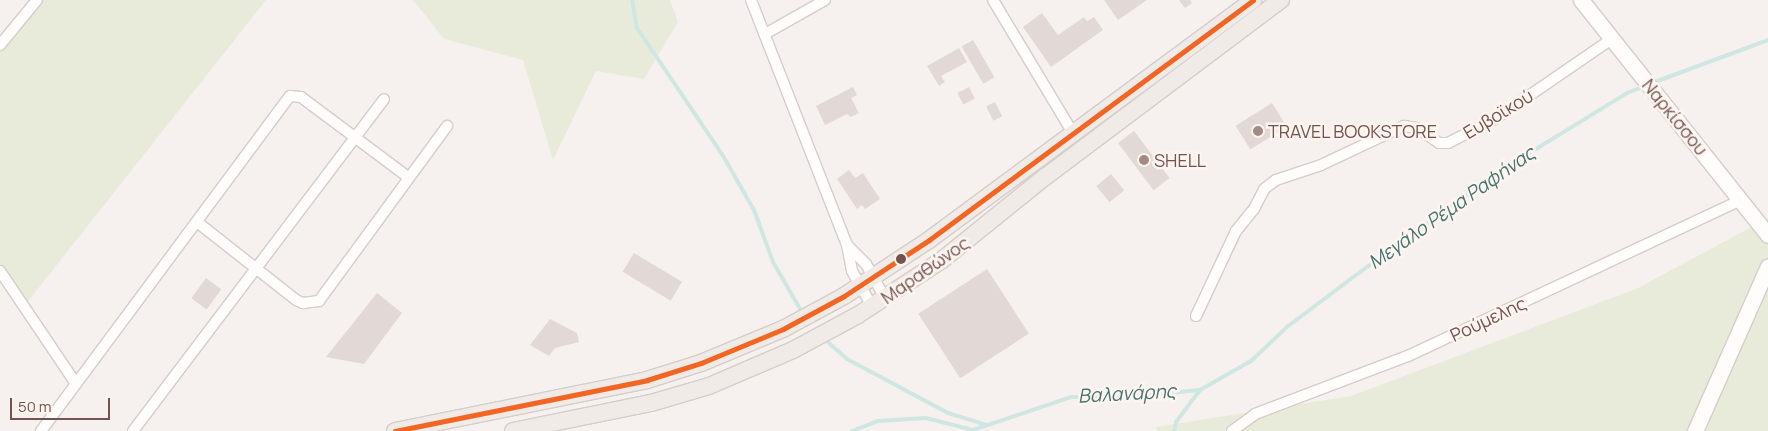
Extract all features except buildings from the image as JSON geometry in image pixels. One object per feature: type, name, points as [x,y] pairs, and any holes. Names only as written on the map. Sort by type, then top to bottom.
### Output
[{"type":"main road","name":"Μαραθώνος","points":[[394,431],[647,380],[718,356],[783,329],[867,281],[1074,135],[1253,0]]},
{"type":"main road","name":"Μαραθώνος","points":[[513,431],[680,395],[801,346],[840,325],[879,302],[993,222],[1045,177],[1281,0]]},
{"type":"street","points":[[0,45],[37,0]]},
{"type":"street","points":[[751,0],[847,245],[852,272],[867,281],[879,302]]},
{"type":"street","points":[[765,34],[825,0]]},
{"type":"street","points":[[993,0],[1074,135]]},
{"type":"street","name":"Ναρκίσσου","points":[[1581,0],[1768,235]]},
{"type":"street","name":"Ευβοϊκού","points":[[1196,316],[1236,231],[1254,209],[1264,189],[1276,180],[1321,165],[1404,126],[1418,128],[1439,143],[1448,143],[1495,120],[1612,39]]},
{"type":"street","points":[[41,431],[75,382],[290,96],[301,97],[408,177]]},
{"type":"street","points":[[133,431],[257,270],[354,136],[384,99]]},
{"type":"street","points":[[197,222],[296,300],[303,303],[319,301],[447,126]]},
{"type":"street","name":"Ρούμελης","points":[[1232,431],[1255,414],[1408,356],[1741,200]]},
{"type":"street","points":[[847,245],[866,264],[867,281],[879,302]]},
{"type":"street","points":[[1695,431],[1768,266]]},
{"type":"street","points":[[0,271],[75,382]]},
{"type":"green space","points":[[42,0],[266,0],[26,304],[0,265],[0,52]]},
{"type":"green space","points":[[413,0],[670,0],[678,22],[644,79],[596,71],[553,160],[523,60],[444,39]]},
{"type":"green space","points":[[1768,218],[1768,431],[1157,431],[1156,427],[1351,396],[1638,288]]},
{"type":"waterway","points":[[632,0],[637,28],[722,154],[754,210],[773,262],[803,314]]},
{"type":"waterway","name":"Μεγάλο Ρέμα Ραφήνας","points":[[1652,83],[1768,40]]},
{"type":"waterway","name":"Μεγάλο Ρέμα Ραφήνας","points":[[1174,431],[1176,422],[1200,390],[1251,361],[1287,327],[1356,275],[1497,173],[1627,93],[1645,86]]},
{"type":"waterway","points":[[823,338],[847,359],[948,413],[987,425]]},
{"type":"waterway","name":"Βαλανάρης","points":[[852,431],[878,421],[926,418],[973,430],[1071,397],[1120,398],[1200,390]]},
{"type":"transit line","points":[[395,431],[647,380],[701,363],[783,329],[844,296],[929,240],[1253,0]]},
{"type":"place","name":"TRAVEL BOOKSTORE","points":[[1258,131]]},
{"type":"place","name":"SHELL","points":[[1144,160]]}]
